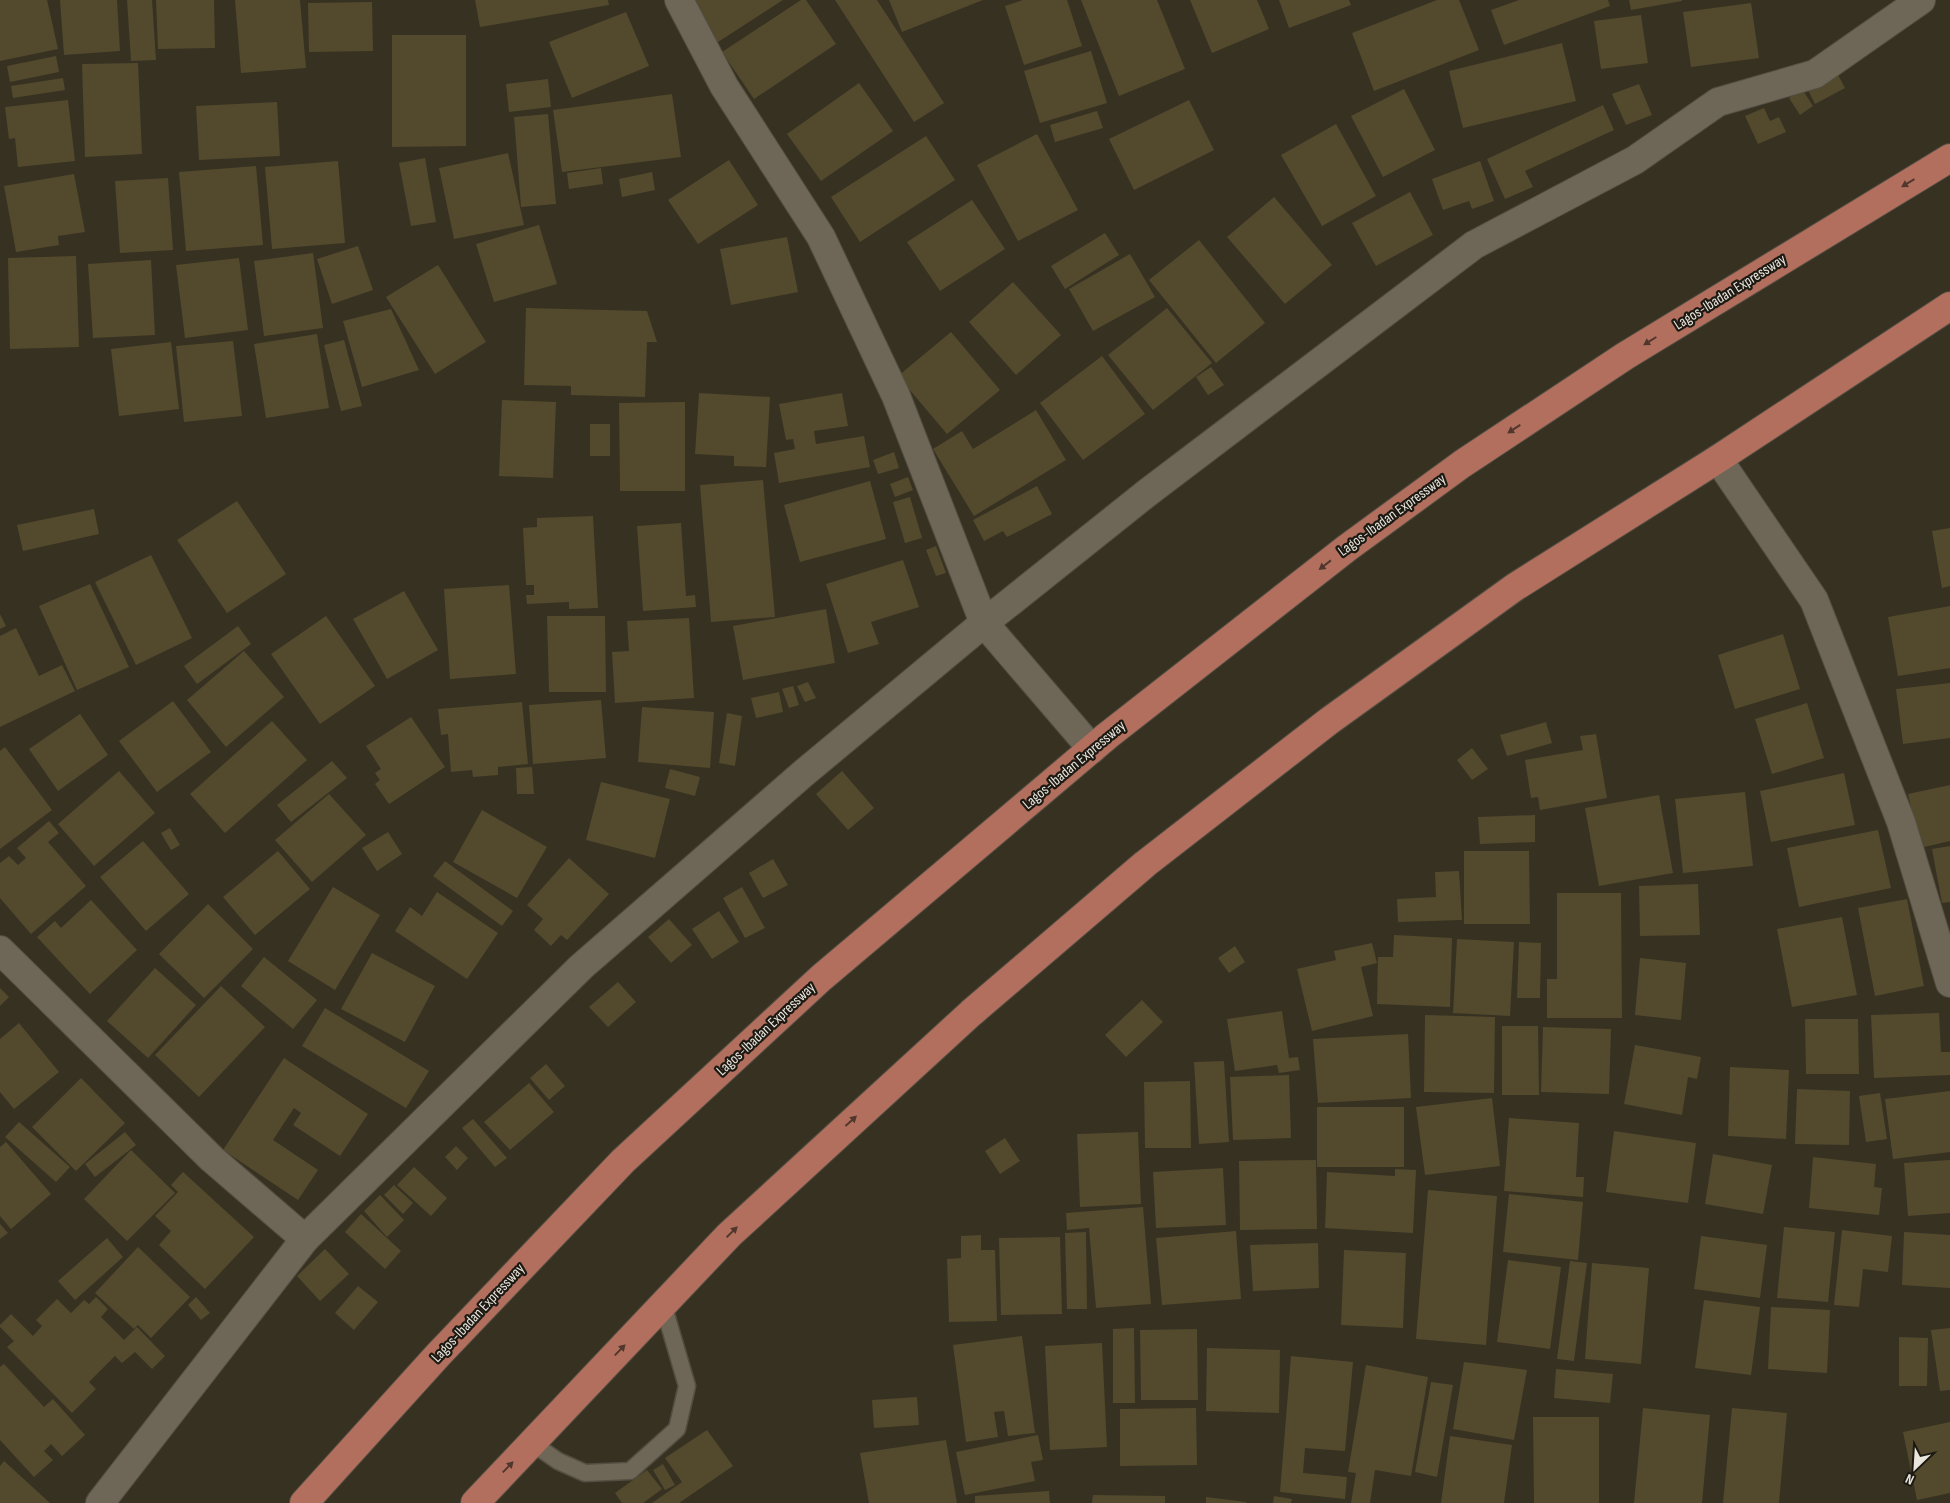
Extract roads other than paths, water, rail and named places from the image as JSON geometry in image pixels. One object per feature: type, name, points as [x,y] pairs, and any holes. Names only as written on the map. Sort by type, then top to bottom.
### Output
[{"type":"highway","name":"Lagos-Ibadan Expressway","points":[[304,1503],[438,1355],[623,1161],[821,978],[1092,750],[1347,548],[1462,464],[1625,356],[1950,158]]},
{"type":"highway","points":[[475,1503],[729,1235],[841,1130],[971,1013],[1145,864],[1329,721],[1515,587],[1718,459],[1950,306]]},
{"type":"street","points":[[679,0],[724,86],[821,237],[896,396],[984,623],[1092,750]]},
{"type":"street","points":[[100,1503],[305,1239],[581,967],[805,772],[984,623],[1146,493],[1474,245],[1635,160],[1718,102],[1815,74],[1921,0]]},
{"type":"street","points":[[1718,459],[1814,600],[1901,822],[1950,983]]},
{"type":"street","points":[[0,950],[212,1159],[305,1239]]},
{"type":"lane","points":[[532,1442],[558,1461],[585,1473],[630,1470],[677,1429],[687,1386],[664,1304]]}]
